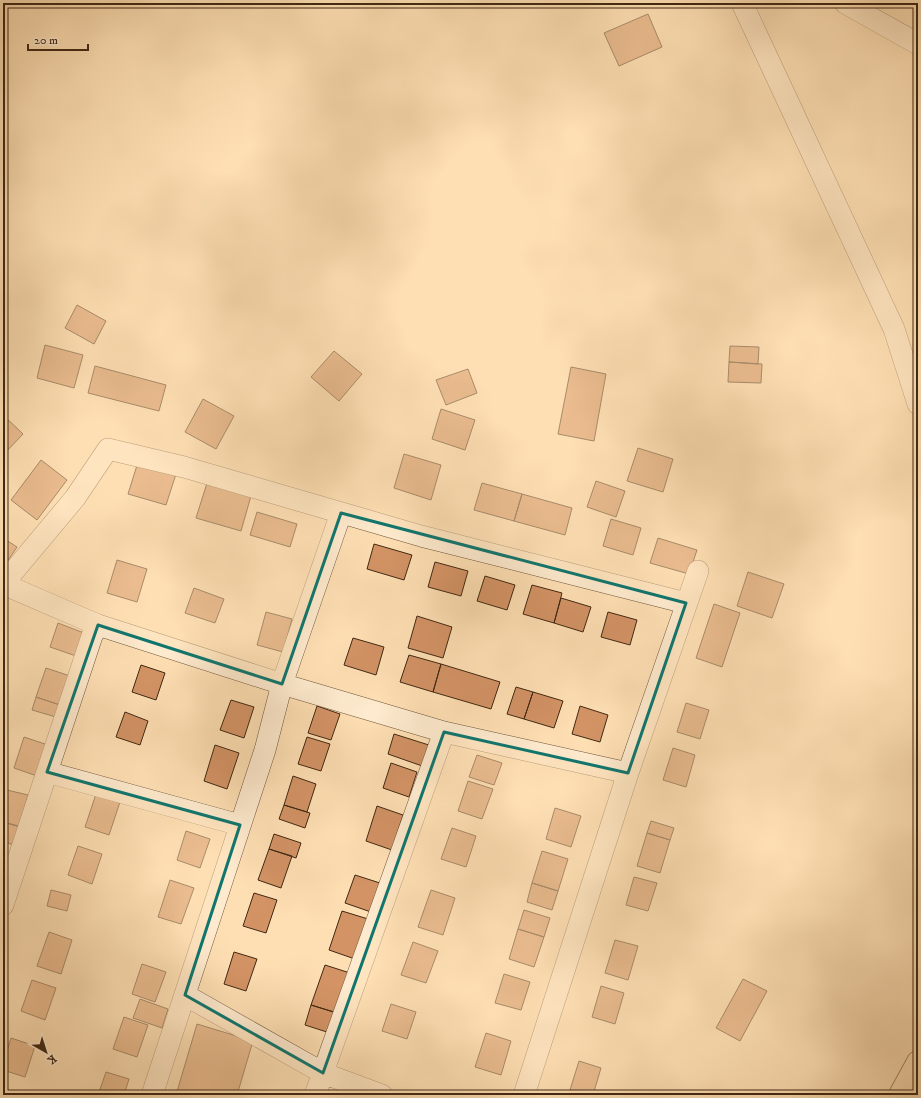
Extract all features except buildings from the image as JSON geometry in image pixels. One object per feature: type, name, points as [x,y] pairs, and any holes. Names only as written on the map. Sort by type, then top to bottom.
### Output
[{"type":"highway","points":[[900,1095],[918,1062]]},
{"type":"street","points":[[742,3],[894,329],[918,404]]},
{"type":"street","points":[[845,3],[918,44]]},
{"type":"street","points":[[628,773],[444,732],[282,684],[98,625],[3,584],[75,498],[108,449],[184,467],[421,536],[686,603]]},
{"type":"street","points":[[152,1095],[265,750],[282,684],[340,513]]},
{"type":"street","points":[[524,1095],[628,773],[698,571]]},
{"type":"street","points":[[3,905],[8,873],[47,772],[92,636],[98,625]]},
{"type":"street","points":[[315,1095],[444,732]]},
{"type":"street","points":[[47,772],[240,825]]},
{"type":"street","points":[[185,995],[323,1073],[382,1095]]},
{"type":"highlighted area","points":[[341,513],[686,603],[628,773],[444,732],[323,1073],[185,995],[240,825],[47,772],[98,625],[282,684]]}]
